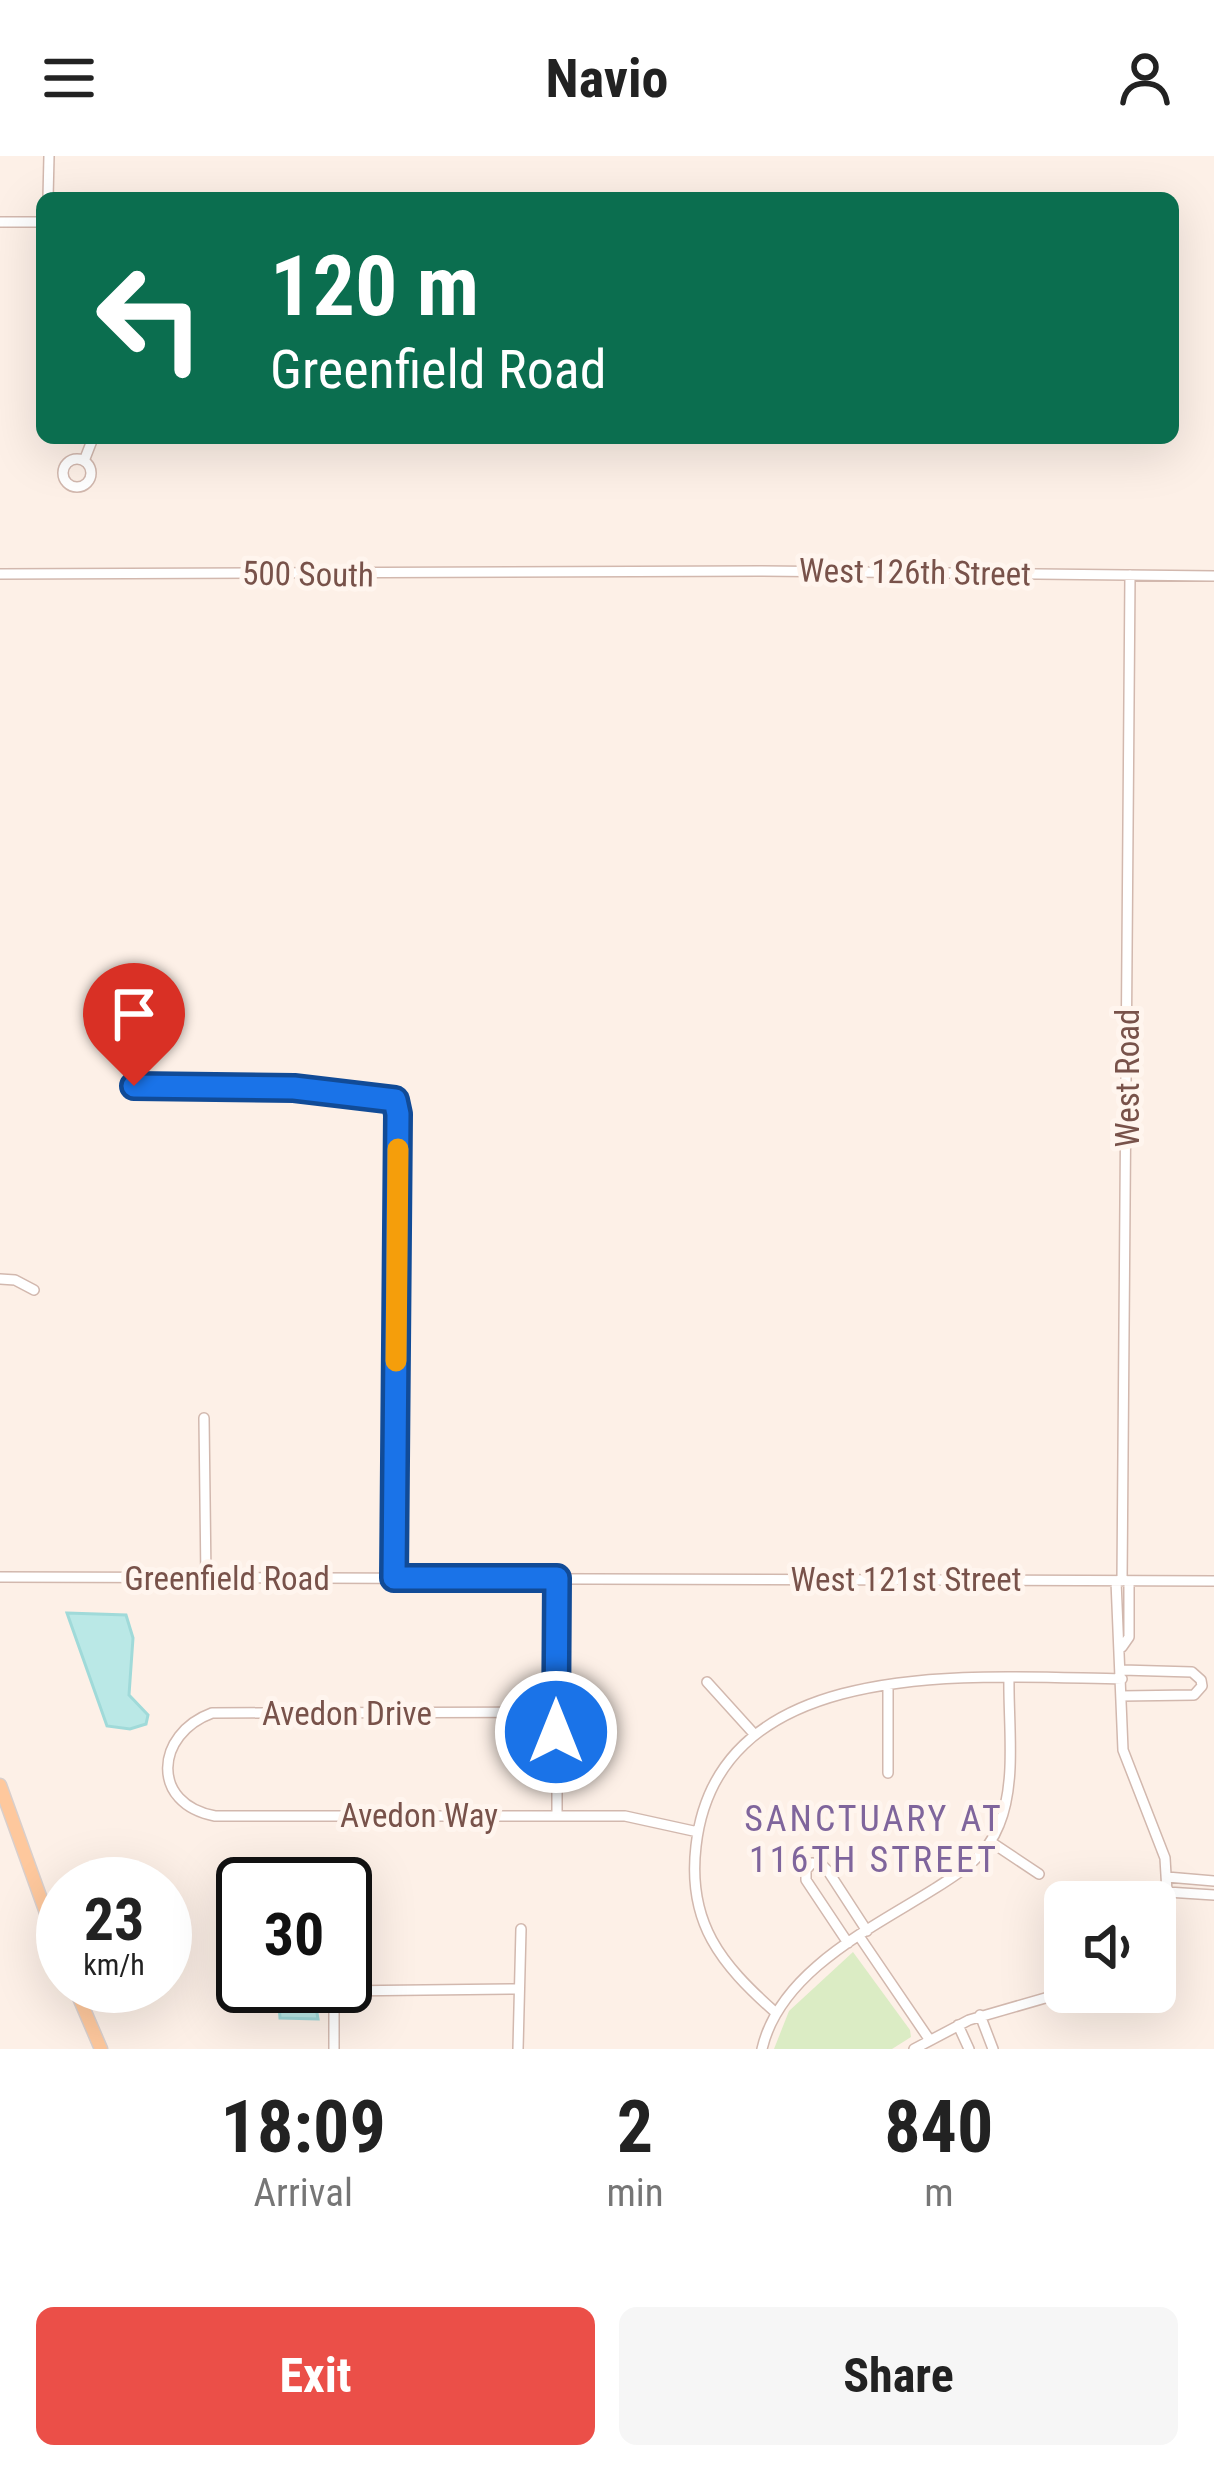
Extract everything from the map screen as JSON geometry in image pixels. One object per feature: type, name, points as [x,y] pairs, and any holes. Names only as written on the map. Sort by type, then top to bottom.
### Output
[{"type":"main road","points":[[0,1785],[36,1885]]},
{"type":"main road","points":[[86,2013],[101,2049]]},
{"type":"street","points":[[48,192],[49,156]]},
{"type":"street","points":[[0,222],[36,223]]},
{"type":"street","points":[[84,461],[91,444]]},
{"type":"street","name":"500 South","points":[[0,574],[616,573]]},
{"type":"street","name":"West 126th Street","points":[[616,573],[1214,576]]},
{"type":"street","name":"West Road","points":[[1130,575],[1123,1581],[1116,1636],[1122,1647],[1127,1769],[1156,1831],[1167,1881]]},
{"type":"street","points":[[134,1086],[294,1088],[395,1100],[394,1578]]},
{"type":"street","points":[[0,1279],[34,1289]]},
{"type":"street","points":[[204,1418],[206,1579]]},
{"type":"street","name":"Greenfield Road","points":[[0,1577],[597,1578]]},
{"type":"street","points":[[557,1578],[557,1815]]},
{"type":"street","name":"West 121st Street","points":[[597,1578],[1214,1581]]},
{"type":"street","points":[[775,2012],[735,1977],[704,1924],[694,1874],[698,1832],[718,1778],[755,1735],[805,1706],[920,1679],[1192,1672],[1202,1686],[1194,1695],[1121,1696]]},
{"type":"street","points":[[762,2049],[775,2012],[848,1942],[960,1872],[991,1842],[1001,1821],[1007,1785],[1009,1677]]},
{"type":"street","points":[[707,1682],[755,1735]]},
{"type":"street","points":[[888,1685],[888,1774]]},
{"type":"street","name":"Avedon Drive","points":[[166,1765],[172,1743],[182,1730],[212,1713],[556,1712]]},
{"type":"street","name":"Avedon Way","points":[[166,1765],[184,1805],[214,1816],[643,1817],[698,1832]]},
{"type":"street","points":[[991,1842],[1039,1874]]},
{"type":"street","points":[[848,1942],[806,1880],[812,1863],[828,1871],[929,2039]]},
{"type":"street","points":[[1167,1877],[1214,1881]]},
{"type":"street","points":[[1176,1893],[1214,1895]]},
{"type":"street","points":[[518,2049],[521,1930]]},
{"type":"street","points":[[334,2049],[334,2002],[340,1991],[519,1990]]},
{"type":"street","points":[[914,2049],[980,2015],[1044,1998]]},
{"type":"street","points":[[980,2015],[993,2049]]},
{"type":"street","points":[[958,2025],[969,2049]]},
{"type":"green space","points":[[853,1952],[911,2037],[892,2049],[774,2049],[789,2011]]},
{"type":"water","points":[[67,1613],[126,1615],[133,1638],[129,1695],[148,1715],[146,1724],[130,1729],[107,1726]]},
{"type":"water","points":[[280,2013],[317,2013],[318,2019],[280,2018]]},
{"type":"slow traffic","points":[[396,1361],[398,1149]]},
{"type":"district","name":"SANCTUARY AT 116TH STREET","points":[[874,1840]]},
{"type":"route","points":[[134,1086],[294,1088],[395,1100],[394,1578],[557,1578],[556,1732]]}]
